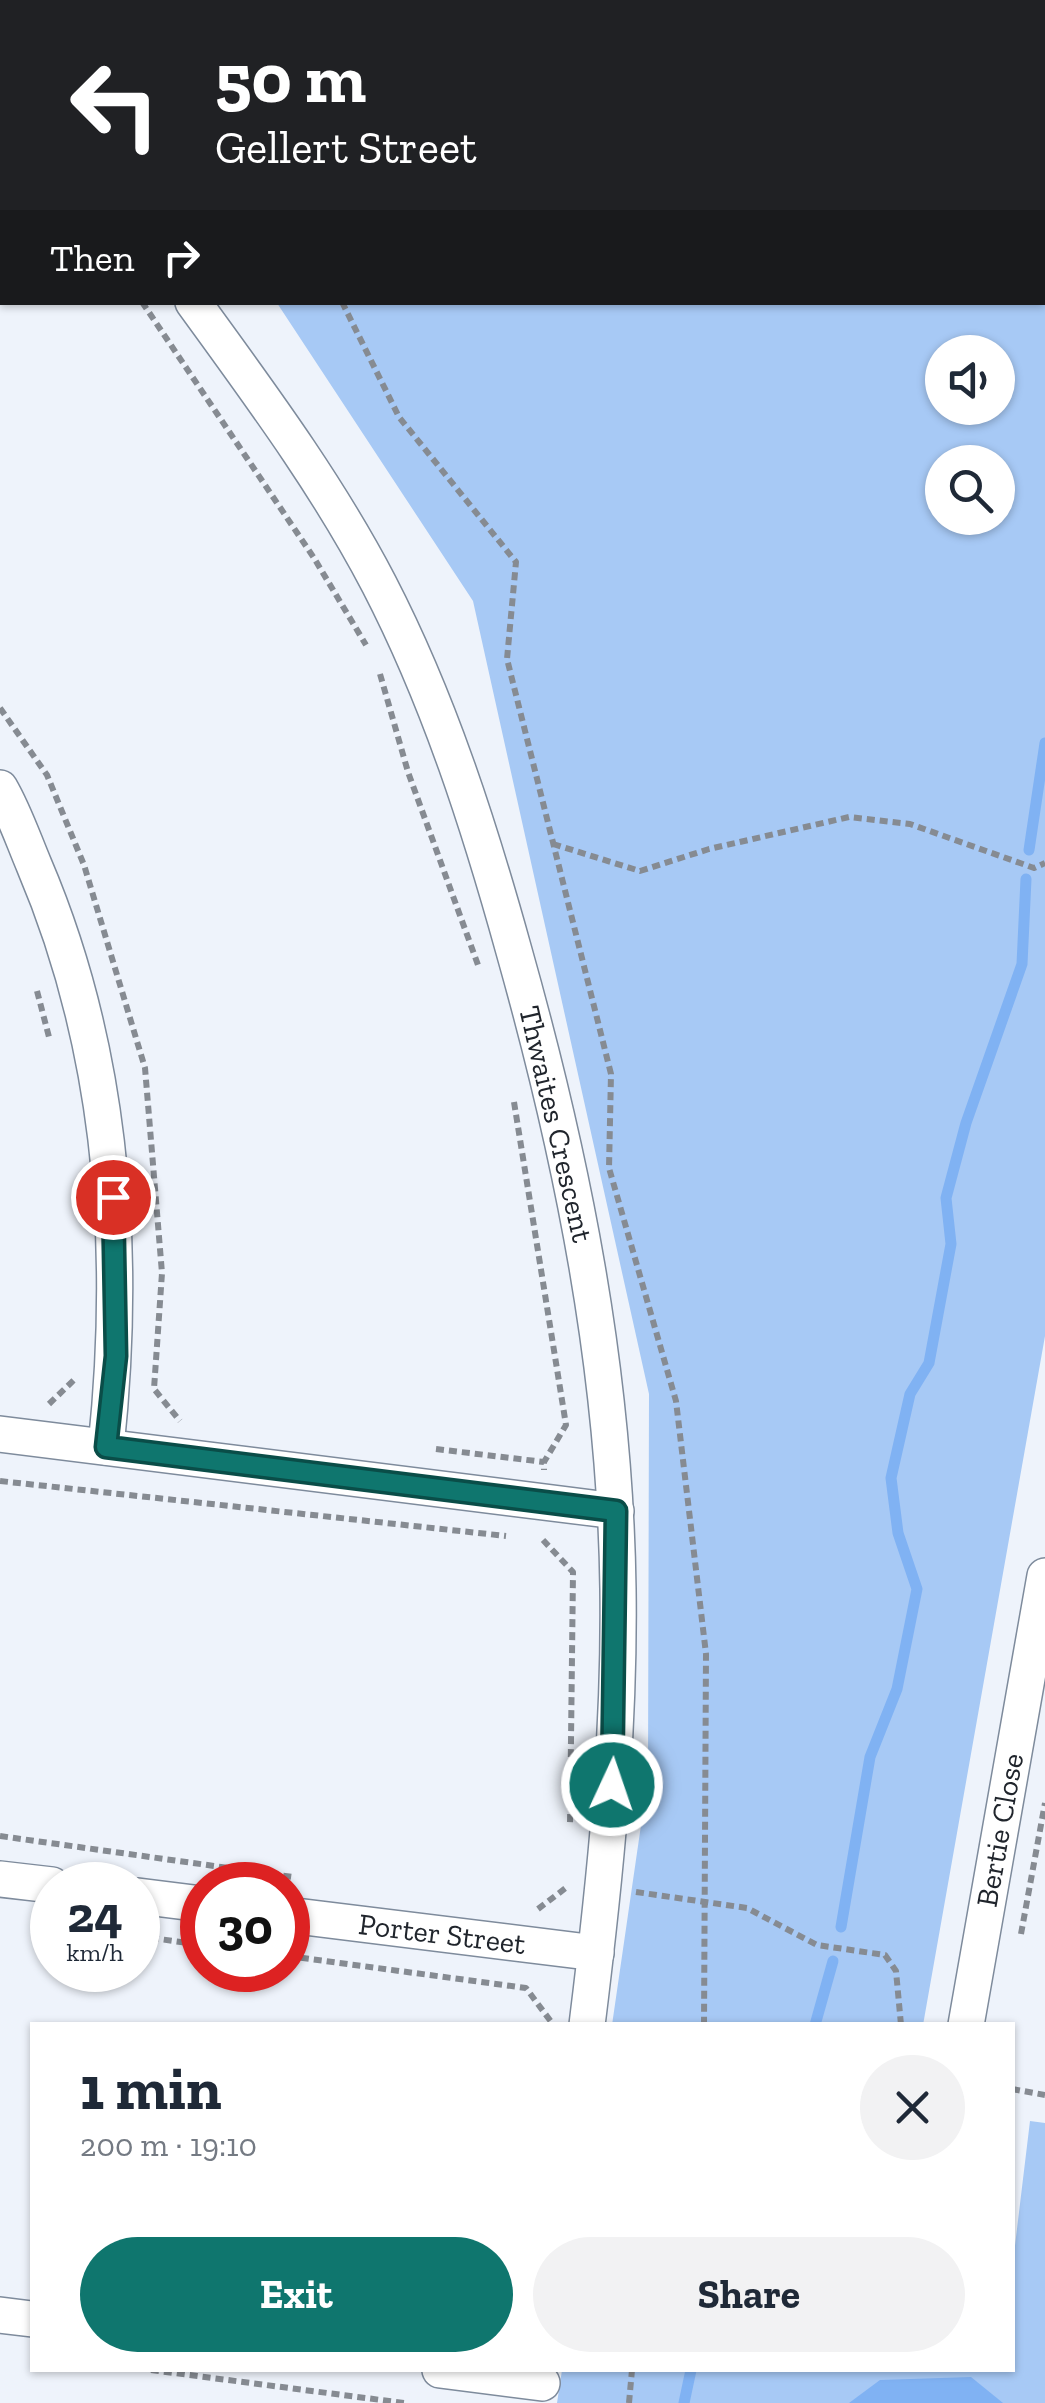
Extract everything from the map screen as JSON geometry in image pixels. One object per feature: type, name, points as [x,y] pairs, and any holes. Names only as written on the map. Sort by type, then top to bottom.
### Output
[{"type":"street","name":"Thwaites Crescent","points":[[195,305],[264,400],[344,522],[380,586],[441,719],[488,858],[554,1090],[600,1341],[616,1511],[615,1751],[586,2022]]},
{"type":"street","points":[[0,788],[55,915],[90,1038],[102,1101],[116,1228],[116,1356],[106,1447]]},
{"type":"street","points":[[0,1434],[616,1511]]},
{"type":"street","name":"Bertie Close","points":[[967,2022],[1045,1576]]},
{"type":"street","points":[[0,1879],[30,1882]]},
{"type":"street","name":"Porter Street","points":[[310,1917],[596,1953]]},
{"type":"street","points":[[0,2315],[30,2319]]},
{"type":"street","points":[[453,2372],[541,2385]]},
{"type":"path","points":[[144,305],[314,558],[376,661],[408,772],[478,967]]},
{"type":"path","points":[[0,708],[47,775],[84,864],[120,970],[145,1068],[158,1184],[162,1273],[154,1388],[178,1420],[197,1422]]},
{"type":"path","points":[[553,844],[640,871],[849,817],[910,824],[1034,868],[1045,863]]},
{"type":"path","points":[[33,974],[51,1044]]},
{"type":"path","points":[[428,1448],[544,1462],[566,1424],[512,1091]]},
{"type":"path","points":[[42,1410],[82,1373]]},
{"type":"path","points":[[0,1481],[508,1536]]},
{"type":"path","points":[[527,1539],[546,1541],[573,1572],[570,1826]]},
{"type":"path","points":[[1018,1951],[1045,1803]]},
{"type":"path","points":[[0,1836],[185,1862]]},
{"type":"path","points":[[535,1912],[569,1885]]},
{"type":"path","points":[[706,1900],[747,1908],[818,1945],[885,1956],[896,1971],[901,2022]]},
{"type":"path","points":[[310,1959],[526,1988],[550,2022]]},
{"type":"path","points":[[1015,2090],[1045,2095]]},
{"type":"path","points":[[166,2372],[404,2403]]},
{"type":"path","points":[[629,2403],[632,2372]]},
{"type":"shaded area","points":[[278,305],[1045,305],[1045,1336],[924,2022],[612,2022],[648,1777],[649,1394],[473,601]]},
{"type":"shaded area","points":[[1030,2121],[1045,2123],[1045,2403],[557,2403],[562,2372],[1015,2372],[1015,2245]]},
{"type":"shaded area","points":[[971,2377],[1003,2403],[849,2403],[880,2380]]},
{"type":"waterway","points":[[1029,850],[1045,743]]},
{"type":"waterway","points":[[841,1927],[870,1757],[897,1689],[917,1589],[898,1533],[891,1478],[910,1394],[929,1363],[951,1244],[946,1198],[966,1123],[1022,964],[1026,879]]},
{"type":"waterway","points":[[816,2022],[833,1961]]},
{"type":"waterway","points":[[684,2403],[691,2372]]},
{"type":"route","points":[[113,1197],[116,1356],[106,1447],[616,1511],[618,1591],[612,1785]]}]
